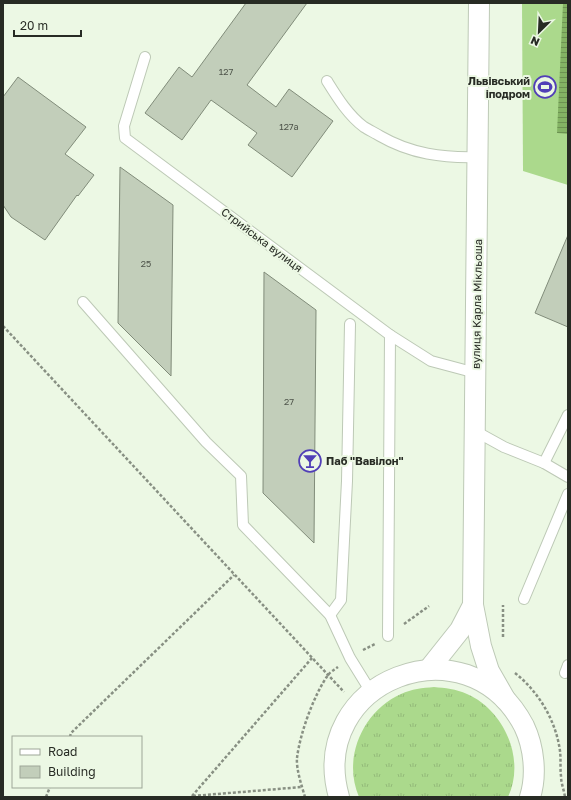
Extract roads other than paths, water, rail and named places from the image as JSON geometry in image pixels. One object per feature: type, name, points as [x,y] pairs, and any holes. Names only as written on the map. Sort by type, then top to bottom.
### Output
[{"type":"street","name":"вулиця Карла Мікльоша","points":[[479,3],[473,605],[481,646],[489,671],[505,699],[518,715],[528,734],[533,754],[534,775],[530,797]]},
{"type":"street","name":"вулиця Карла Мікльоша","points":[[429,669],[460,630],[473,605]]},
{"type":"street","name":"вулиця Карла Мікльоша","points":[[338,797],[335,785],[334,764],[338,743],[345,724],[356,706],[371,692],[389,680],[408,673],[429,669],[450,671],[470,676],[488,686],[505,699]]},
{"type":"street","name":"вулиця Карла Мікльоша","points":[[534,775],[542,797]]},
{"type":"lane","name":"Стрийська вулиця","points":[[145,58],[124,126],[125,138],[390,335],[431,361],[476,373]]},
{"type":"lane","points":[[327,81],[350,113],[364,127],[390,142],[413,151],[432,155],[478,157]]},
{"type":"lane","points":[[83,302],[206,442],[241,476],[243,525],[330,615],[350,658],[371,692]]},
{"type":"lane","points":[[330,615],[341,600],[347,481],[350,324]]},
{"type":"lane","points":[[388,636],[390,335]]},
{"type":"lane","points":[[544,463],[568,415]]},
{"type":"lane","points":[[475,431],[504,447],[544,463],[568,477]]},
{"type":"lane","points":[[524,599],[568,494]]},
{"type":"place","name":"Львівський іподром","points":[[545,87]]},
{"type":"place","name":"Паб \"Вавілон\"","points":[[310,461]]}]
